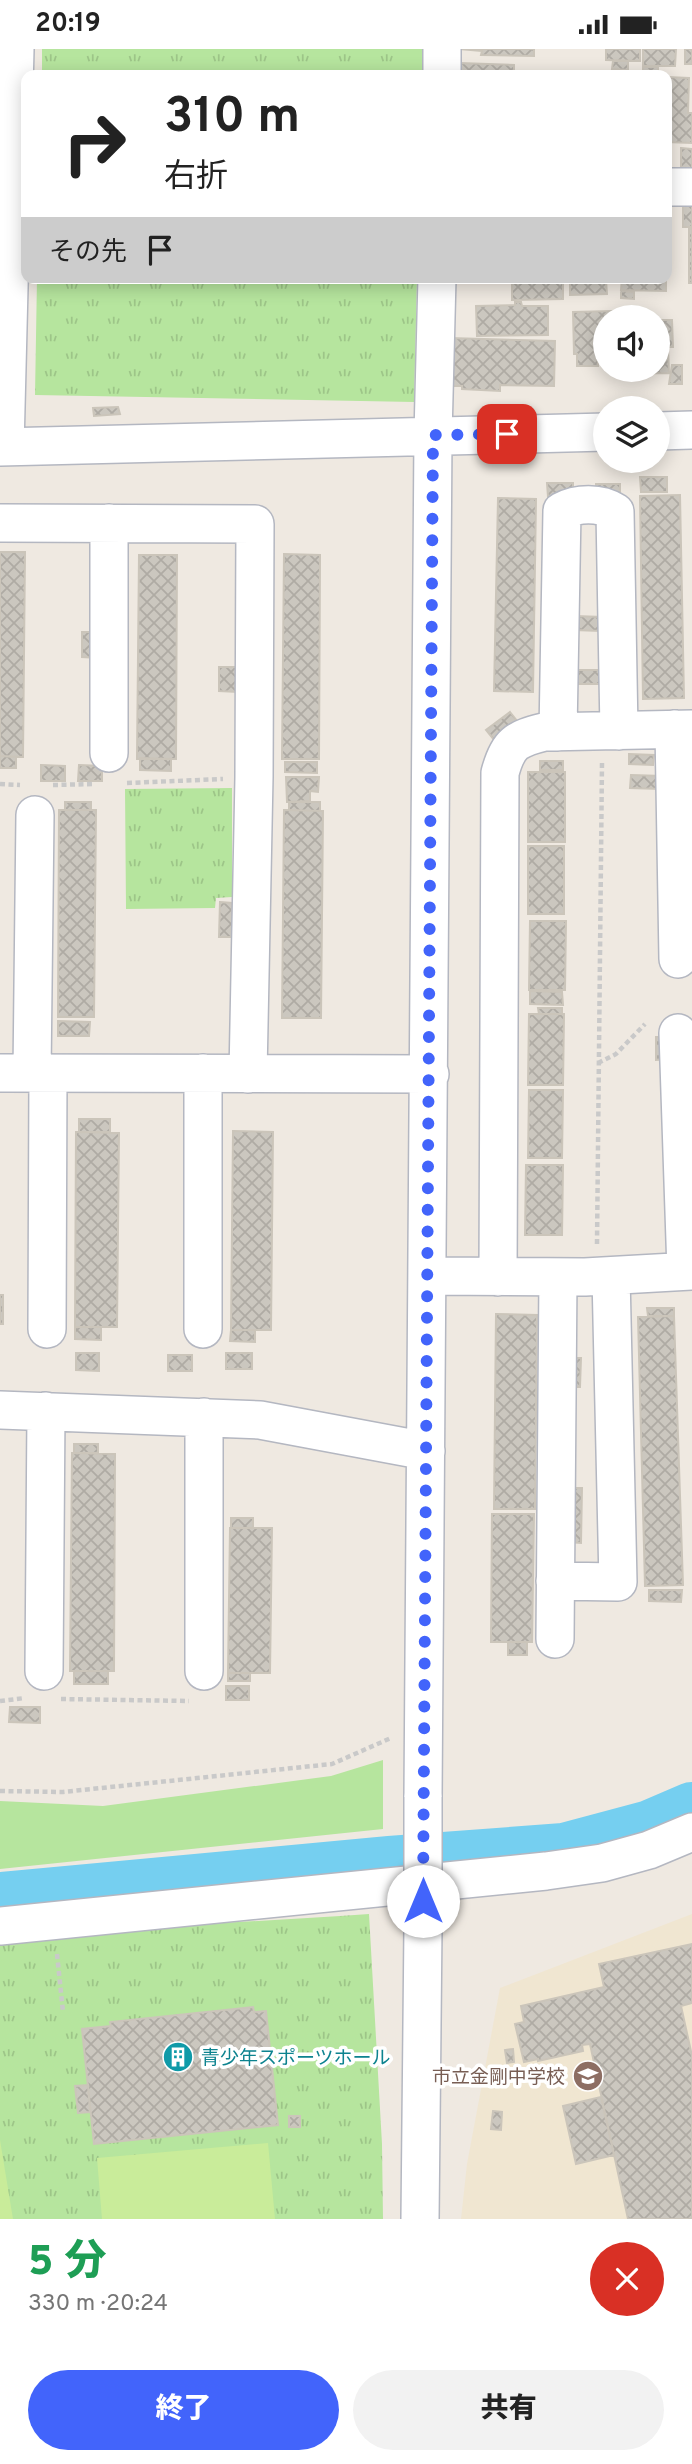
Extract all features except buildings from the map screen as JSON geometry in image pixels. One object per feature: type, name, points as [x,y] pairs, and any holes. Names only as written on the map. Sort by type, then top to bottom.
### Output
[{"type":"street","points":[[15,49],[6,190],[3,447],[593,432]]},
{"type":"street","points":[[442,49],[442,70]]},
{"type":"street","points":[[672,187],[692,187]]},
{"type":"street","points":[[420,2219],[433,435],[437,284]]},
{"type":"street","points":[[670,431],[692,430]]},
{"type":"street","points":[[558,731],[562,512],[571,506],[605,505],[615,512],[611,730]]},
{"type":"street","points":[[0,523],[255,524],[254,777],[248,1073]]},
{"type":"street","points":[[109,523],[109,753]]},
{"type":"street","points":[[498,1277],[500,773],[505,752],[521,738],[558,731],[683,729],[678,960]]},
{"type":"street","points":[[35,815],[27,1073],[47,1329]]},
{"type":"street","points":[[428,1276],[558,1277],[689,1271],[678,1033]]},
{"type":"street","points":[[27,1073],[430,1074]]},
{"type":"street","points":[[203,1329],[204,1073]]},
{"type":"street","points":[[555,1581],[618,1582],[604,1276]]},
{"type":"street","points":[[555,1639],[558,1277]]},
{"type":"street","points":[[0,1410],[260,1420],[426,1451]]},
{"type":"street","points":[[46,1411],[46,1690]]},
{"type":"street","points":[[204,1417],[204,1671]]},
{"type":"street","points":[[0,1926],[546,1871],[603,1863],[649,1850],[692,1832]]},
{"type":"path","points":[[604,1276],[611,730]]},
{"type":"path","points":[[0,1701],[46,1690],[205,1701],[204,1671]]},
{"type":"path","points":[[0,1791],[63,1792],[332,1764],[387,1738],[423,1734]]},
{"type":"path","points":[[53,1920],[63,2012]]},
{"type":"shaded area","name":"市立金剛中学校","points":[[692,1914],[692,2219],[461,2219],[467,2164],[500,1988]]},
{"type":"green space","points":[[42,49],[422,49],[422,70],[42,70]]},
{"type":"green space","points":[[37,284],[417,284],[414,402],[35,395]]},
{"type":"green space","points":[[232,788],[232,897],[216,898],[215,908],[126,909],[125,789]]},
{"type":"green space","points":[[383,1760],[383,1829],[0,1869],[0,1801],[103,1806],[331,1776]]},
{"type":"green space","points":[[369,1914],[382,2144],[383,2219],[0,2219],[0,1940],[138,1928]]},
{"type":"green space","points":[[0,2140],[13,2219],[0,2219]]},
{"type":"green space","points":[[268,2143],[275,2219],[102,2219],[97,2158]]},
{"type":"waterway","points":[[0,1900],[390,1864],[564,1851],[650,1828],[692,1810]]},
{"type":"place","name":"青少年スポーツホール","points":[[178,2057]]},
{"type":"place","name":"市立金剛中学校","points":[[588,2076]]},
{"type":"route","points":[[423,1901],[435,494],[433,435],[507,434]]}]
